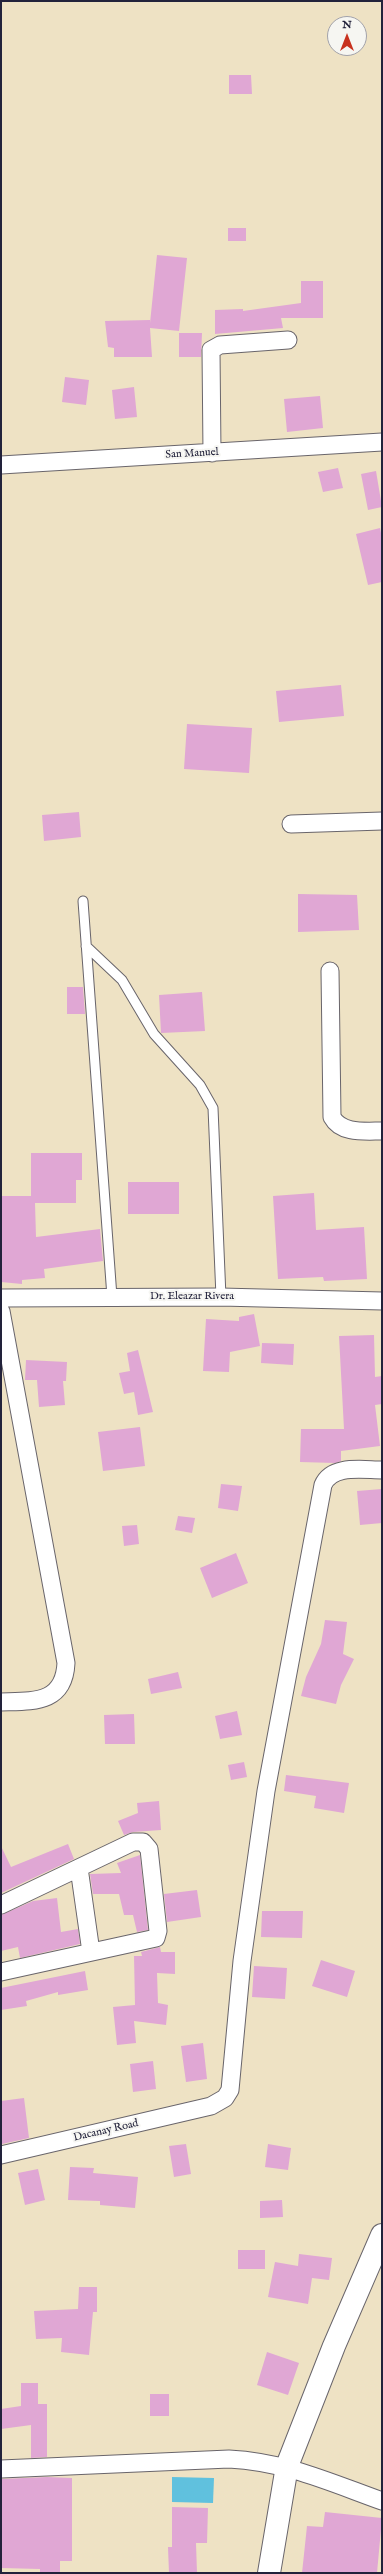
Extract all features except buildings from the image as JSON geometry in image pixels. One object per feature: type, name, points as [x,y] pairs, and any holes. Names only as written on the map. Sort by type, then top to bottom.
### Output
[{"type":"street","points":[[212,453],[211,350],[220,344],[288,340]]},
{"type":"street","name":"San Manuel","points":[[1,465],[382,442]]},
{"type":"street","points":[[291,824],[382,821]]},
{"type":"street","points":[[330,971],[332,1117],[336,1124],[343,1128],[382,1132]]},
{"type":"street","name":"Dr. Eleazar Rivera","points":[[1,1298],[220,1297],[382,1301]]},
{"type":"street","points":[[1,1311],[66,1663],[65,1678],[59,1688],[49,1696],[36,1701],[1,1702]]},
{"type":"street","name":"Dacanay Road","points":[[1,2155],[211,2106],[225,2098],[232,2082],[242,1961],[266,1791],[323,1485],[330,1474],[338,1471],[382,1470]]},
{"type":"street","points":[[1,1905],[133,1842],[143,1842],[149,1850],[158,1931],[156,1938],[1,1972]]},
{"type":"street","points":[[79,1868],[92,1952]]},
{"type":"street","points":[[269,2573],[287,2466],[334,2346],[382,2235]]},
{"type":"street","points":[[1,2469],[229,2459],[256,2460],[287,2466],[382,2501]]},
{"type":"lane","points":[[83,901],[112,1297]]},
{"type":"lane","points":[[86,946],[122,980],[154,1034],[200,1085],[213,1108],[220,1297]]},
{"type":"water","points":[[172,2477],[214,2478],[213,2503],[172,2502]]}]
